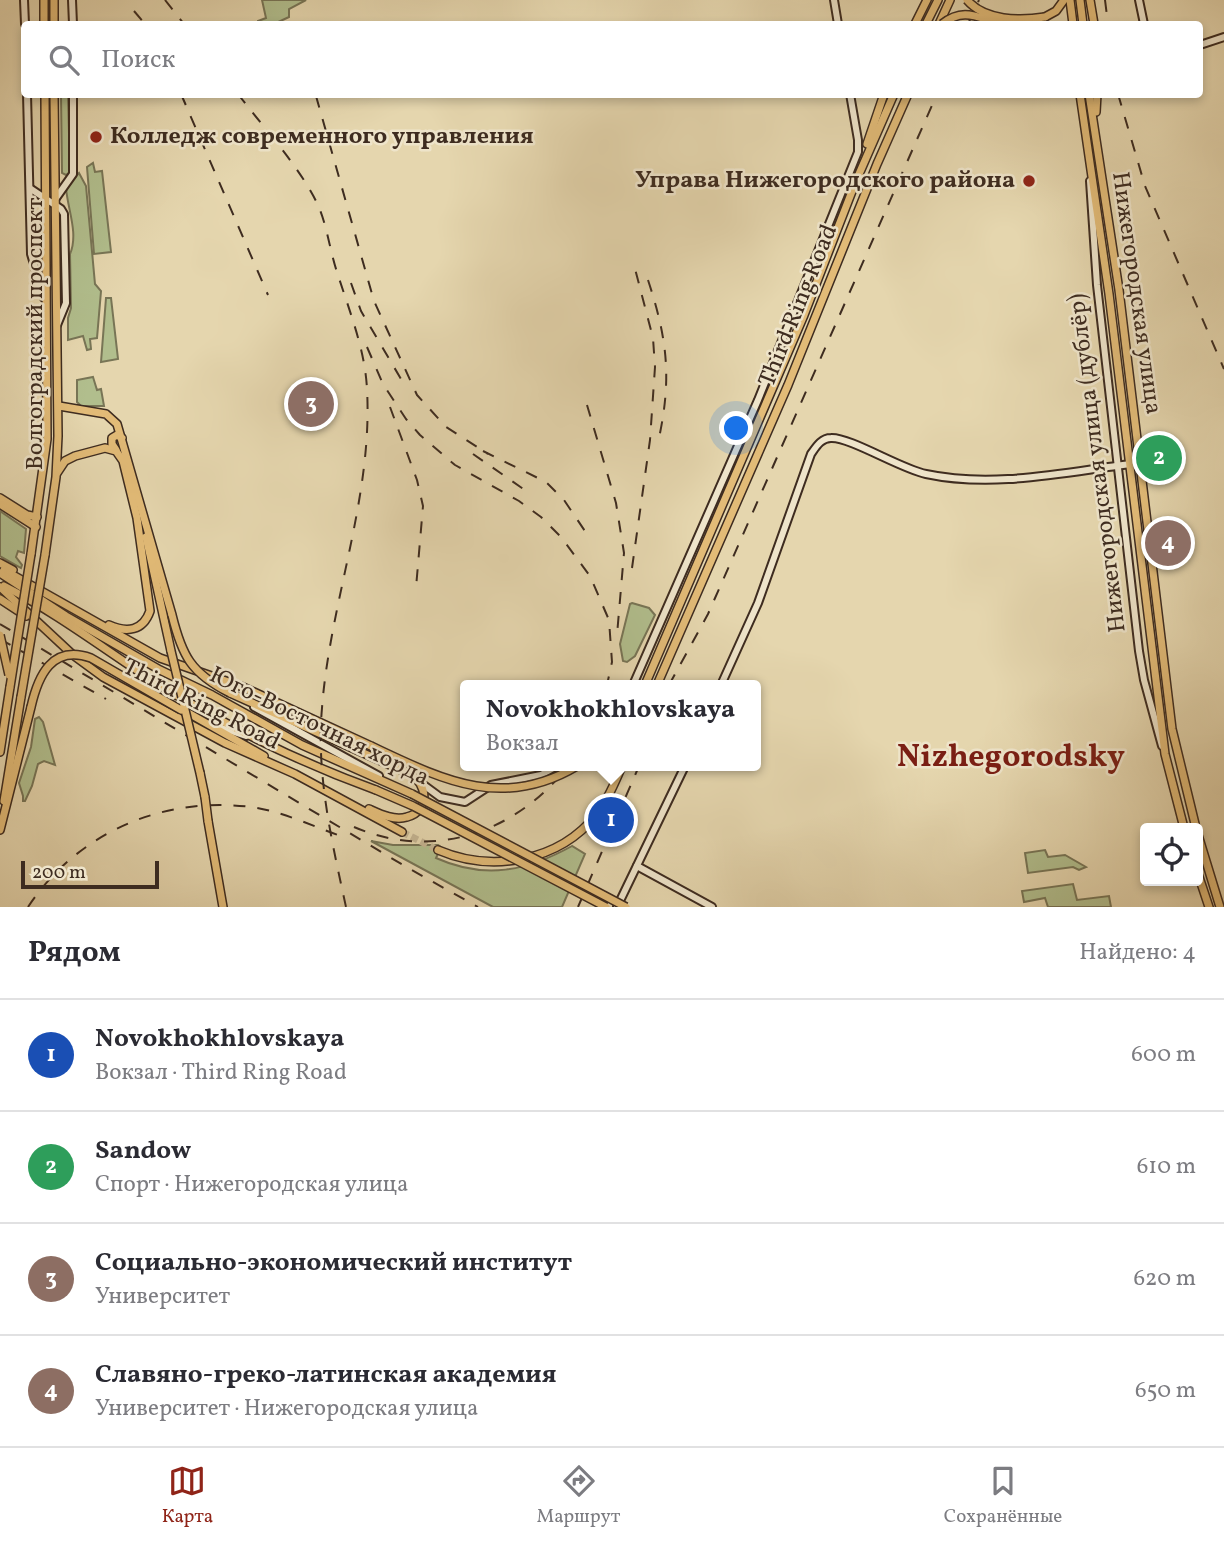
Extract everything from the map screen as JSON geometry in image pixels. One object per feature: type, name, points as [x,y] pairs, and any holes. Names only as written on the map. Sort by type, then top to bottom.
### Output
[{"type":"main road","points":[[44,0],[44,21]]},
{"type":"main road","points":[[54,0],[54,21]]},
{"type":"main road","points":[[916,21],[927,0]]},
{"type":"main road","points":[[928,21],[938,0]]},
{"type":"main road","points":[[941,21],[950,0]]},
{"type":"main road","points":[[967,0],[976,8],[1011,19],[1045,18],[1056,11],[1064,0]]},
{"type":"main road","points":[[1070,0],[1073,21]]},
{"type":"main road","points":[[1080,0],[1083,21]]},
{"type":"main road","points":[[1090,0],[1094,21]]},
{"type":"main road","points":[[946,21],[964,14],[992,21]]},
{"type":"main road","name":"Волгоградский проспект","points":[[0,752],[36,527],[47,438],[46,98]]},
{"type":"main road","name":"Волгоградский проспект","points":[[0,822],[56,477],[59,406],[54,98]]},
{"type":"main road","points":[[856,181],[883,98]]},
{"type":"main road","name":"Third Ring Road","points":[[647,680],[804,315],[856,181],[892,98]]},
{"type":"main road","name":"Third Ring Road","points":[[659,680],[788,385],[906,98]]},
{"type":"main road","name":"Нижегородская улица","points":[[1081,98],[1109,294],[1165,754],[1183,823]]},
{"type":"main road","name":"Нижегородская улица","points":[[1090,98],[1119,290],[1172,729],[1195,823]]},
{"type":"main road","points":[[1096,137],[1097,98]]},
{"type":"main road","points":[[59,406],[110,416],[117,424],[180,644],[190,664],[205,679],[312,735],[418,779],[424,793],[421,807],[411,816],[398,818],[339,797]]},
{"type":"main road","points":[[83,614],[117,629],[129,630],[142,624],[150,611],[137,518],[123,461],[112,444],[112,438],[117,435],[123,438]]},
{"type":"main road","points":[[56,477],[68,459],[105,448],[116,451]]},
{"type":"main road","points":[[0,498],[27,515],[37,517]]},
{"type":"main road","points":[[0,504],[36,527]]},
{"type":"main road","points":[[145,526],[147,550],[205,797],[223,907]]},
{"type":"main road","points":[[0,562],[48,594]]},
{"type":"main road","name":"Third Ring Road","points":[[0,570],[48,594],[160,658],[243,687],[444,779],[483,787],[514,787],[536,783],[565,771]]},
{"type":"main road","name":"Юго-Восточная хорда","points":[[0,570],[66,616],[160,670],[212,695],[302,745],[412,794],[626,907]]},
{"type":"main road","name":"Third Ring Road","points":[[0,586],[63,646],[103,677],[225,743],[295,774],[402,832]]},
{"type":"main road","name":"Юго-Восточная хорда","points":[[0,586],[162,686],[259,741],[413,806],[606,907]]},
{"type":"main road","points":[[0,600],[32,620],[63,646]]},
{"type":"main road","points":[[0,635],[8,664],[10,687]]},
{"type":"main road","points":[[0,830],[36,685],[44,670],[59,659],[75,655],[91,658],[295,774]]},
{"type":"main road","points":[[438,850],[467,860],[511,862],[541,853],[568,839],[590,821],[601,808],[620,771]]},
{"type":"main road","points":[[1203,851],[1220,907]]},
{"type":"main road","points":[[1202,886],[1209,907]]},
{"type":"street","points":[[24,0],[25,21]]},
{"type":"street","points":[[72,0],[73,21]]},
{"type":"street","points":[[834,0],[838,21]]},
{"type":"street","points":[[1139,0],[1143,21]]},
{"type":"street","points":[[1203,44],[1224,37]]},
{"type":"street","name":"Волгоградский проспект","points":[[27,98],[32,263],[44,295],[47,313]]},
{"type":"street","points":[[30,188],[47,201],[56,202],[72,176],[73,98]]},
{"type":"street","points":[[635,680],[758,400],[858,152],[851,98]]},
{"type":"street","name":"Нижегородская улица (дублёр)","points":[[1089,165],[1097,285],[1141,661],[1165,754]]},
{"type":"street","points":[[29,170],[33,179],[38,180],[47,167]]},
{"type":"street","points":[[55,173],[62,180],[72,176]]},
{"type":"street","points":[[723,680],[758,603],[811,454],[824,440],[843,440],[923,474],[972,482],[1139,463]]},
{"type":"street","points":[[204,722],[259,741]]},
{"type":"street","points":[[312,735],[381,779]]},
{"type":"street","points":[[418,779],[440,797],[466,803],[491,785],[541,775],[548,771]]},
{"type":"street","points":[[617,907],[683,771]]},
{"type":"street","points":[[421,807],[429,798],[440,797]]},
{"type":"street","points":[[636,866],[712,907]]},
{"type":"green space","points":[[262,0],[306,0],[289,9],[289,17],[280,21],[258,21],[266,18]]},
{"type":"green space","points":[[61,98],[68,98],[70,172],[66,175],[62,173]]},
{"type":"green space","points":[[93,163],[95,172],[102,171],[111,252],[94,254],[87,167]]},
{"type":"green space","points":[[79,173],[86,186],[95,284],[101,291],[97,338],[90,339],[91,349],[87,350],[83,336],[68,340],[71,308],[70,254],[73,238],[66,187]]},
{"type":"green space","points":[[106,298],[111,298],[118,359],[101,362]]},
{"type":"green space","points":[[93,377],[97,390],[101,389],[104,406],[81,406],[77,402],[77,380]]},
{"type":"green space","points":[[0,511],[26,529],[24,553],[18,551],[16,557],[22,565],[21,568],[0,556]]},
{"type":"green space","points":[[632,603],[649,608],[655,615],[635,656],[627,662],[623,661],[620,644]]},
{"type":"green space","points":[[39,717],[43,722],[55,765],[44,761],[38,764],[32,786],[23,801],[19,783],[31,747],[35,719]]},
{"type":"green space","points":[[371,841],[393,845],[438,845],[441,847],[436,858],[472,869],[506,870],[522,867],[572,846],[585,854],[562,907],[493,907]]},
{"type":"green space","points":[[1045,850],[1048,857],[1065,855],[1086,867],[1079,870],[1073,867],[1028,873],[1025,853]]},
{"type":"green space","points":[[1073,884],[1077,900],[1109,896],[1111,907],[1048,907],[1045,898],[1024,902],[1022,891]]},
{"type":"tunnel","points":[[402,832],[438,850]]},
{"type":"railway","points":[[165,0],[182,21]]},
{"type":"railway","points":[[969,21],[979,0]]},
{"type":"railway","points":[[1105,0],[1108,21]]},
{"type":"railway","points":[[134,11],[142,21]]},
{"type":"railway","points":[[183,98],[268,295]]},
{"type":"railway","points":[[241,98],[290,160],[316,201],[356,330],[366,374],[367,430],[364,470],[326,668],[321,733],[326,808],[346,907]]},
{"type":"railway","points":[[317,98],[374,301],[417,395],[446,427],[488,454]]},
{"type":"railway","points":[[672,680],[708,614],[935,98]]},
{"type":"railway","points":[[1119,98],[1145,186],[1224,369]]},
{"type":"railway","points":[[632,568],[650,440],[655,367],[653,338],[633,261]]},
{"type":"railway","points":[[648,280],[660,321],[666,358],[665,396],[659,438]]},
{"type":"railway","points":[[351,283],[361,311],[401,379]]},
{"type":"railway","points":[[367,347],[383,384],[420,435],[455,465],[519,501],[541,517],[561,537],[590,576],[609,620],[612,662],[608,680]]},
{"type":"railway","points":[[587,405],[616,503],[624,553],[617,635]]},
{"type":"railway","points":[[390,407],[417,480],[423,506],[416,588]]},
{"type":"railway","points":[[483,451],[546,482],[564,500],[591,540]]},
{"type":"railway","points":[[473,454],[532,495]]},
{"type":"railway","points":[[0,624],[408,868],[478,907]]},
{"type":"railway","points":[[0,639],[106,699]]},
{"type":"railway","points":[[354,827],[384,837],[413,841],[443,840],[471,834],[498,824],[524,809],[563,771]]},
{"type":"railway","points":[[578,907],[637,771]]},
{"type":"railway","points":[[28,907],[48,881],[72,858],[125,825],[155,814],[186,807],[251,807],[284,815],[338,835]]},
{"type":"place","name":"Колледж современного управления","points":[[96,137]]},
{"type":"place","name":"Управа Нижегородского района","points":[[1029,181]]},
{"type":"place","name":"Социально-экономический институт","points":[[311,404]]},
{"type":"place","name":"Sandow","points":[[1159,458]]},
{"type":"place","name":"Славяно-греко-латинская академия","points":[[1168,543]]},
{"type":"place","name":"Novokhokhlovskaya","points":[[611,820]]},
{"type":"district","name":"Nizhegorodsky","points":[[1011,758]]}]
